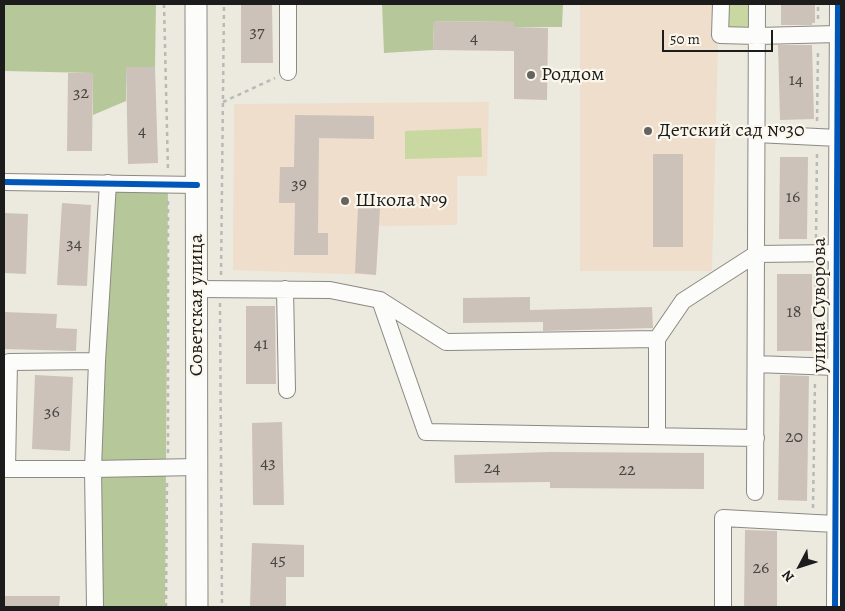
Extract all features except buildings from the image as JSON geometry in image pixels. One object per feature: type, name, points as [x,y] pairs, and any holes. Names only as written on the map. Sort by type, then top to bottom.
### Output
[{"type":"main road","name":"Советская улица","points":[[196,4],[197,607]]},
{"type":"street","points":[[288,4],[288,72]]},
{"type":"street","points":[[721,4],[720,35],[838,34]]},
{"type":"street","points":[[755,492],[757,4]]},
{"type":"street","name":"улица Суворова","points":[[835,607],[837,532],[836,367],[839,270],[837,253],[838,138],[840,109],[838,4]]},
{"type":"street","points":[[756,134],[838,138]]},
{"type":"street","points":[[4,182],[197,185]]},
{"type":"street","points":[[95,607],[93,469],[97,361],[108,183]]},
{"type":"street","points":[[657,436],[657,339],[684,301],[756,254],[837,253]]},
{"type":"street","points":[[197,289],[330,290],[380,300],[446,342],[657,339]]},
{"type":"street","points":[[285,289],[287,390]]},
{"type":"street","points":[[380,300],[426,432],[756,438]]},
{"type":"street","points":[[97,361],[9,362],[6,469],[197,467]]},
{"type":"street","points":[[756,364],[836,367]]},
{"type":"street","points":[[723,607],[723,518],[837,532]]},
{"type":"path","points":[[164,4],[168,184],[166,607]]},
{"type":"path","points":[[222,102],[288,72]]},
{"type":"shaded area","name":"Детский сад №30","points":[[580,4],[719,4],[712,271],[580,271]]},
{"type":"shaded area","name":"Школа №9","points":[[489,102],[487,176],[457,176],[457,225],[379,226],[376,275],[233,270],[234,104]]},
{"type":"green space","points":[[4,4],[156,4],[155,67],[126,68],[126,101],[93,115],[93,73],[4,71]]},
{"type":"green space","points":[[382,4],[563,4],[562,27],[514,27],[514,22],[434,21],[433,50],[384,53]]},
{"type":"green space","points":[[721,4],[757,4],[757,36],[720,35]]},
{"type":"green space","points":[[481,128],[482,157],[405,159],[405,131]]},
{"type":"green space","points":[[108,183],[168,184],[165,607],[95,607]]},
{"type":"cycle path","points":[[835,607],[838,4]]},
{"type":"cycle path","points":[[4,182],[197,185]]},
{"type":"place","name":"Роддом","points":[[531,75]]},
{"type":"place","name":"Детский сад №30","points":[[648,131]]},
{"type":"place","name":"Школа №9","points":[[345,201]]}]
